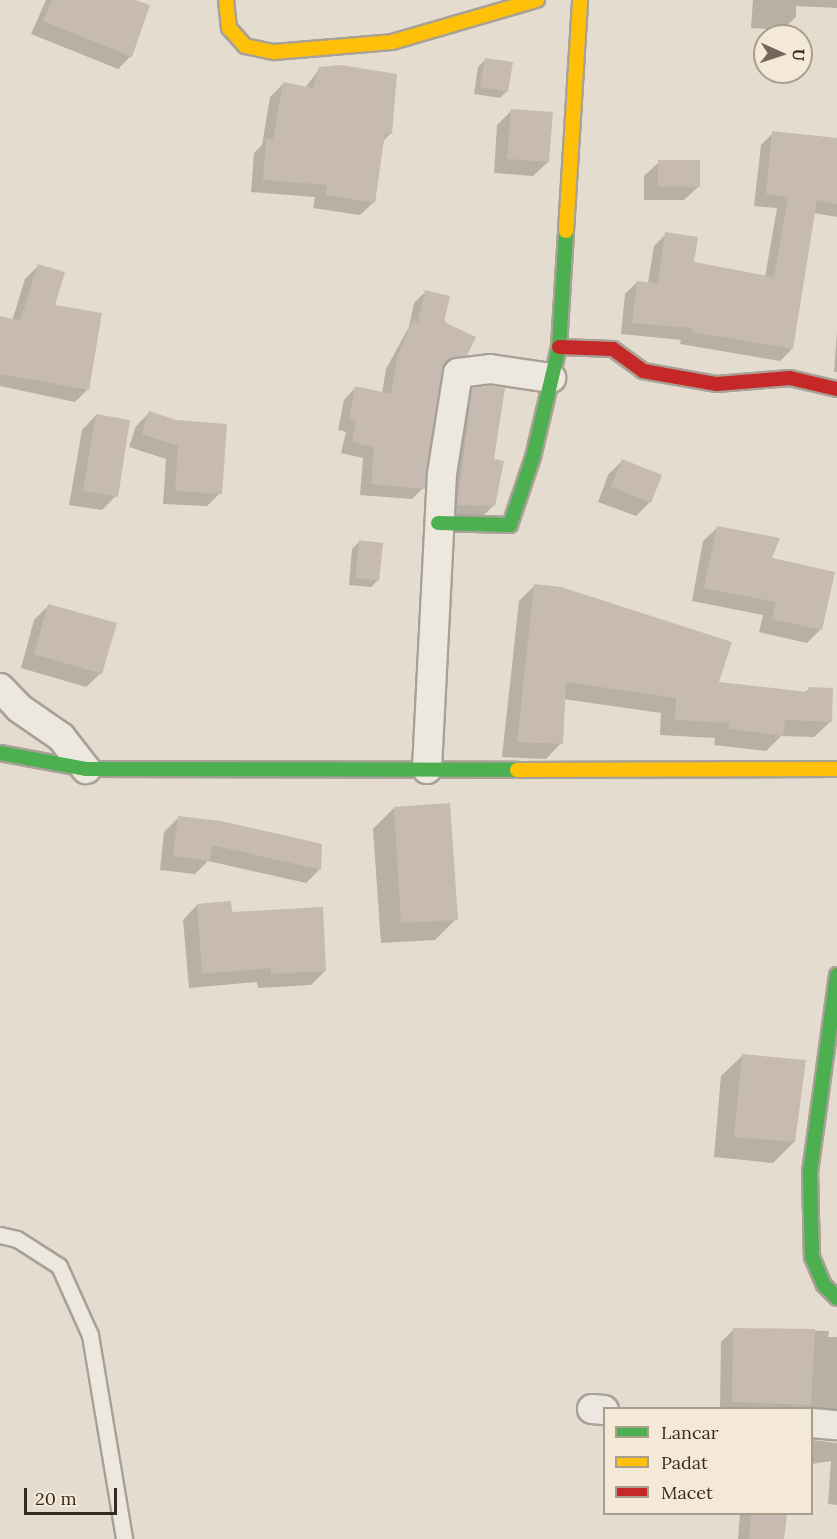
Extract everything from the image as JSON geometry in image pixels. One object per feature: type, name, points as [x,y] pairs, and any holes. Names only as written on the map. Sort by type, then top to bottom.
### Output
[{"type":"street","points":[[226,0],[229,28],[234,35],[245,46],[274,52],[392,42],[537,0]]},
{"type":"street","points":[[438,523],[505,527],[514,522],[559,347],[580,0]]},
{"type":"street","points":[[559,347],[613,349],[643,371],[717,384],[790,378],[837,389]]},
{"type":"street","points":[[427,770],[438,523],[458,373],[490,369],[551,378]]},
{"type":"street","points":[[0,688],[19,708],[62,737],[86,769]]},
{"type":"street","points":[[0,753],[86,769],[188,772],[837,769]]},
{"type":"street","points":[[837,975],[810,1171],[812,1257],[824,1286],[837,1298]]},
{"type":"street","points":[[813,1423],[837,1425]]},
{"type":"lane","points":[[0,1235],[16,1239],[59,1266],[90,1335],[124,1539]]},
{"type":"building","points":[[52,0],[135,0],[150,5],[132,57],[43,21]]},
{"type":"building","points":[[485,58],[513,62],[508,92],[480,87]]},
{"type":"building","points":[[341,65],[397,74],[392,134],[385,133],[375,203],[326,195],[327,185],[263,180],[266,139],[273,139],[283,82],[313,88],[319,67]]},
{"type":"building","points":[[511,109],[553,112],[549,162],[507,159]]},
{"type":"building","points":[[772,131],[837,138],[837,204],[817,200],[793,349],[692,332],[692,328],[632,323],[637,281],[658,283],[665,232],[698,237],[694,262],[774,277],[788,197],[766,194]]},
{"type":"building","points":[[658,160],[700,160],[700,187],[658,186]]},
{"type":"building","points":[[38,264],[65,272],[55,305],[102,313],[89,390],[0,374],[0,316],[20,321]]},
{"type":"building","points":[[425,290],[450,296],[444,322],[476,337],[467,355],[447,361],[442,370],[425,489],[371,484],[374,447],[352,442],[356,421],[349,419],[355,386],[391,394],[397,357],[413,320],[418,322]]},
{"type":"building","points":[[490,386],[505,388],[494,459],[504,461],[495,506],[457,505],[472,388]]},
{"type":"building","points":[[149,411],[176,420],[227,424],[222,494],[175,491],[178,446],[142,434]]},
{"type":"building","points":[[96,414],[130,420],[118,497],[83,491]]},
{"type":"building","points":[[622,459],[662,475],[651,503],[611,487]]},
{"type":"building","points":[[717,526],[780,538],[772,558],[835,572],[822,630],[772,619],[776,602],[704,588]]},
{"type":"building","points":[[359,540],[383,543],[379,581],[355,578]]},
{"type":"building","points":[[534,584],[561,587],[732,642],[719,682],[808,692],[809,687],[833,688],[832,722],[785,720],[783,736],[729,729],[729,723],[675,720],[676,698],[566,682],[563,744],[517,742]]},
{"type":"building","points":[[48,604],[117,623],[102,674],[34,654]]},
{"type":"building","points":[[450,803],[458,920],[401,923],[394,807]]},
{"type":"building","points":[[178,816],[221,821],[322,844],[321,870],[212,845],[210,861],[173,856]]},
{"type":"building","points":[[231,901],[232,912],[323,907],[326,971],[271,974],[271,968],[202,974],[197,904]]},
{"type":"building","points":[[742,1054],[806,1060],[795,1142],[734,1137]]},
{"type":"building","points":[[733,1328],[815,1329],[811,1405],[732,1402]]},
{"type":"building","points":[[751,1515],[787,1515],[784,1539],[749,1539]]},
{"type":"traffic: fast","points":[[438,523],[510,525],[533,457],[559,347],[566,231]]},
{"type":"traffic: fast","points":[[0,753],[86,769],[517,770]]},
{"type":"traffic: fast","points":[[837,975],[810,1171],[812,1257],[824,1285],[837,1298]]},
{"type":"traffic: slow","points":[[226,0],[229,28],[245,46],[274,52],[392,42],[537,0]]},
{"type":"traffic: slow","points":[[566,231],[580,0]]},
{"type":"traffic: slow","points":[[517,770],[837,769]]},
{"type":"traffic: jam","points":[[559,347],[613,349],[643,371],[717,384],[790,378],[837,389]]}]
